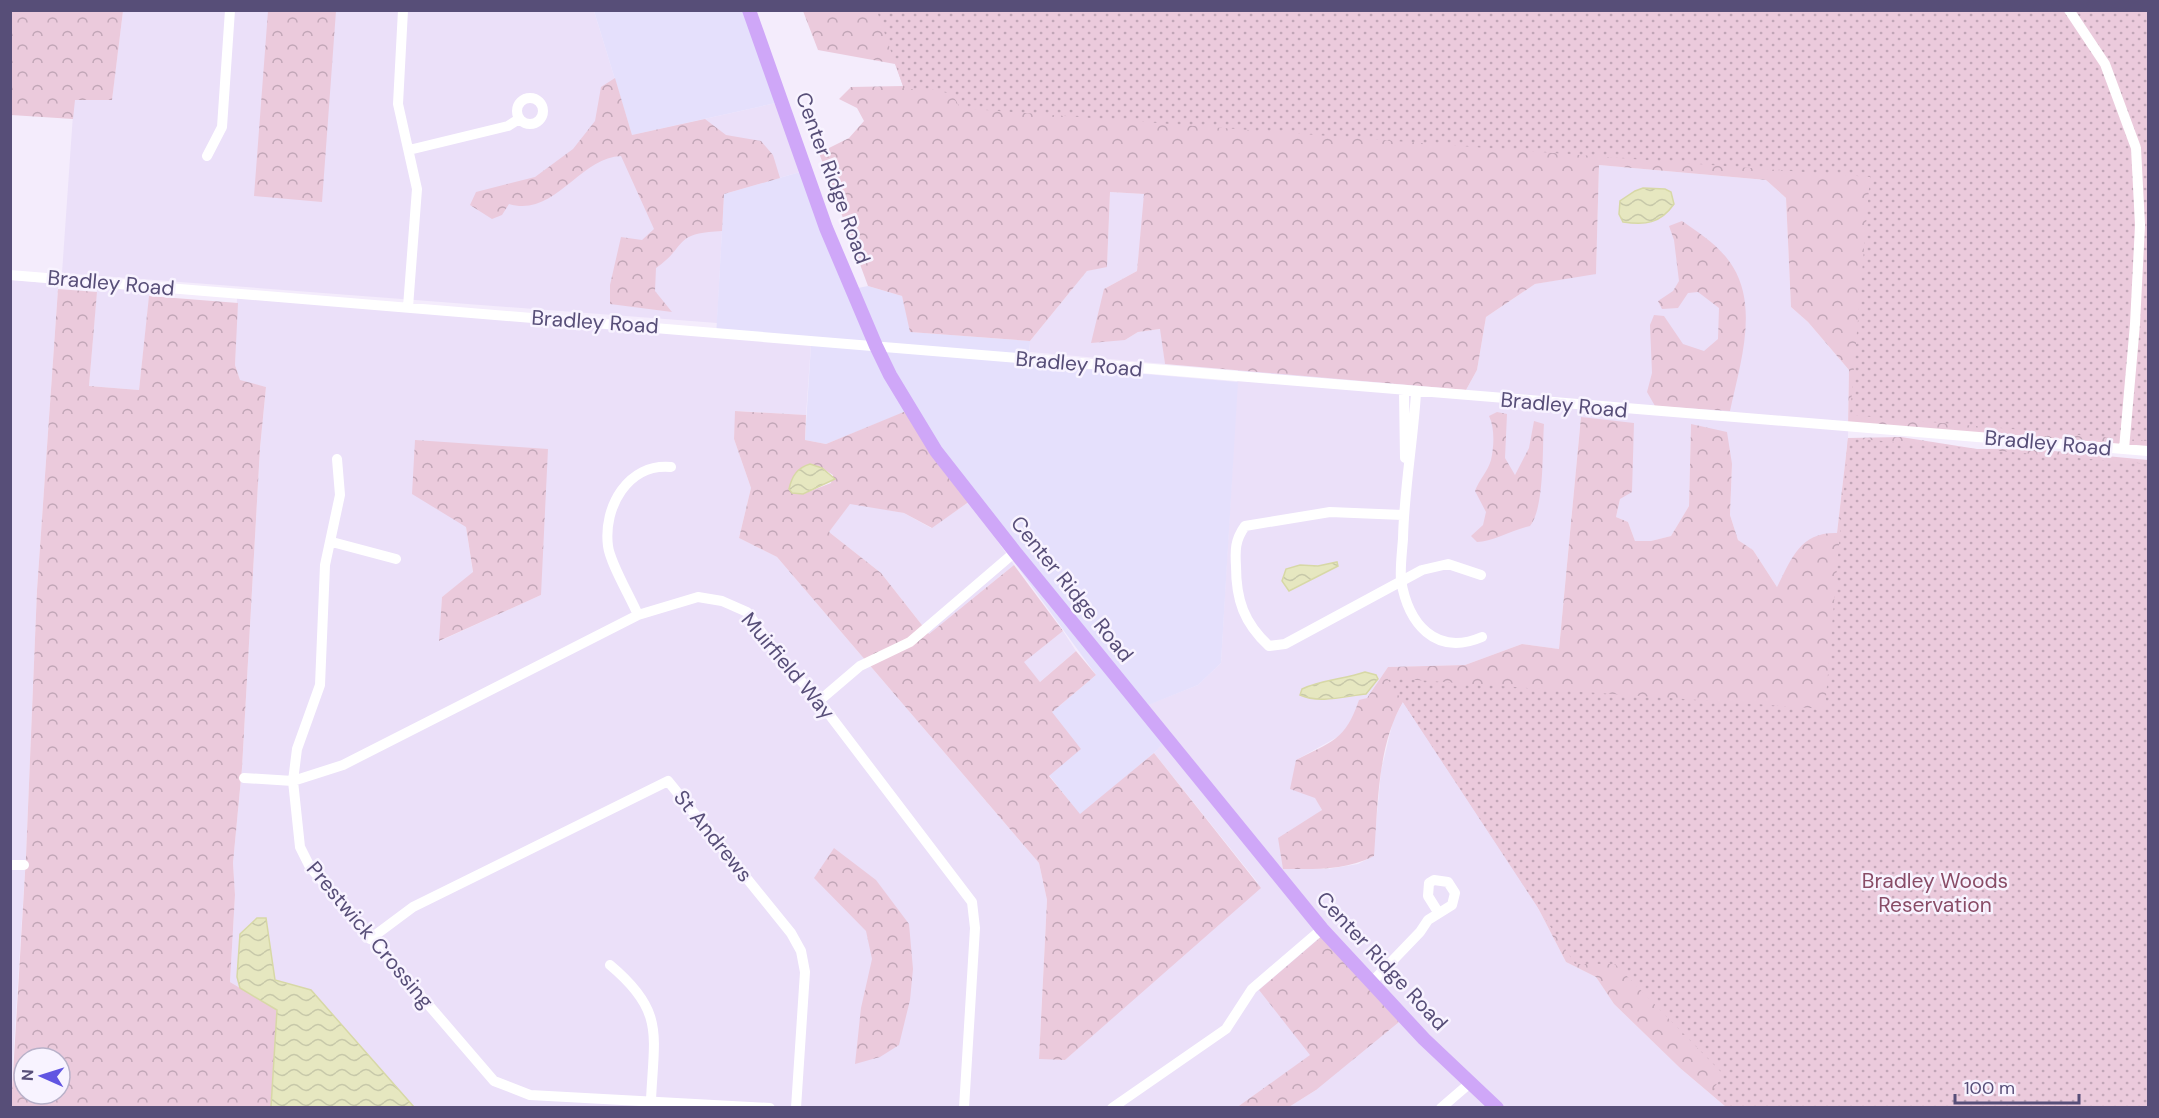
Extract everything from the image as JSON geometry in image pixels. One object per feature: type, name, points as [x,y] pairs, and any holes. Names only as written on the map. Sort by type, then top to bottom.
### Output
[{"type":"main road","name":"Center Ridge Road","points":[[749,10],[826,228],[890,375],[931,443],[1014,552],[1322,929],[1371,983],[1470,1083],[1497,1107]]},
{"type":"street","points":[[207,156],[222,127],[230,10]]},
{"type":"street","points":[[403,10],[398,98],[417,189],[408,307]]},
{"type":"street","points":[[2069,10],[2105,64],[2136,148],[2140,225],[2135,324],[2124,449]]},
{"type":"street","points":[[409,150],[508,126],[519,119]]},
{"type":"street","name":"Bradley Road","points":[[10,275],[1416,393],[2148,451]]},
{"type":"street","points":[[1404,392],[1402,427],[1406,476]]},
{"type":"street","points":[[1416,393],[1406,476],[1401,579],[1411,611],[1423,633],[1441,641],[1458,644],[1482,637]]},
{"type":"street","name":"Prestwick Crossing","points":[[337,459],[340,495],[332,542],[325,565],[320,685],[297,749],[293,780],[300,847],[310,867],[494,1081],[530,1095],[770,1107]]},
{"type":"street","points":[[638,615],[608,547],[610,507],[628,482],[654,466],[671,467]]},
{"type":"street","points":[[1403,515],[1330,512],[1245,526],[1235,542],[1236,587],[1244,616],[1255,634],[1269,646],[1276,646],[1422,570],[1448,564],[1481,575]]},
{"type":"street","points":[[332,542],[396,559]]},
{"type":"street","points":[[819,701],[860,666],[910,642],[1014,552]]},
{"type":"street","name":"Muirfield Way","points":[[244,778],[293,780],[343,765],[638,615],[698,597],[722,601],[747,612],[777,654],[819,701],[972,902],[975,928],[964,1107]]},
{"type":"street","name":"St Andrews","points":[[370,939],[413,907],[668,781],[791,933],[801,951],[805,972],[796,1107]]},
{"type":"street","points":[[10,865],[24,865]]},
{"type":"street","points":[[1371,983],[1438,912]]},
{"type":"street","points":[[1112,1107],[1226,1029],[1252,989],[1322,929]]},
{"type":"street","points":[[610,965],[633,985],[648,1007],[655,1031],[651,1100]]},
{"type":"street","points":[[1441,1107],[1470,1083]]},
{"type":"shaded area","points":[[123,11],[594,11],[632,135],[776,103],[800,172],[724,194],[717,323],[62,273],[74,100],[112,99]]},
{"type":"shaded area","points":[[594,11],[744,11],[776,103],[632,135]]},
{"type":"shaded area","points":[[1599,165],[1766,180],[1786,198],[1791,307],[1808,322],[1849,370],[1848,438],[1837,533],[1777,587],[1753,550],[1738,540],[1730,515],[1732,464],[1691,424],[1689,506],[1671,536],[1651,541],[1635,541],[1628,522],[1616,517],[1620,499],[1581,417],[1559,649],[1522,644],[1465,665],[1388,667],[1367,698],[1359,701],[1351,723],[1341,735],[1296,760],[1322,810],[1303,824],[1283,869],[1328,869],[1358,864],[1373,856],[1381,771],[1393,721],[1403,702],[1536,904],[1566,962],[1596,977],[1614,1004],[1680,1068],[1726,1107],[1289,1107],[1316,1090],[1311,1055],[1236,1108],[271,1107],[277,1010],[230,982],[235,895],[233,863],[242,768],[260,448],[266,387],[240,381],[235,365],[237,298],[811,344],[806,415],[736,411],[734,439],[751,488],[739,538],[777,557],[1039,863],[1047,900],[1039,1058],[1065,1060],[1258,883],[1154,753],[1169,736],[1145,706],[1198,685],[1221,663],[1238,370],[1466,390],[1477,370],[1486,317],[1535,284],[1596,273]],"holes":[[[466,527],[541,595],[440,641],[442,597],[473,573]]]},
{"type":"shaded area","points":[[800,172],[848,290],[868,286],[902,296],[911,332],[1030,341],[1029,364],[1238,382],[1221,663],[1198,685],[1146,706],[1170,736],[1154,753],[1080,815],[1049,775],[1052,712],[1096,675],[905,412],[826,444],[805,440],[811,345],[716,337],[724,194]]},
{"type":"shaded area","points":[[1110,192],[1145,194],[1137,271],[1104,289],[1125,340],[1138,332],[1161,329],[1165,364],[1030,352],[1030,341],[1087,271],[1107,266]]},
{"type":"shaded area","points":[[11,280],[58,284],[58,289],[37,590],[26,856],[14,1046],[12,1046],[11,1092]]},
{"type":"shaded area","points":[[97,288],[150,291],[139,390],[89,386]]},
{"type":"shaded area","points":[[970,501],[1014,565],[929,634],[881,573],[829,532],[850,503],[904,513],[931,528]]},
{"type":"shaded area","points":[[1063,631],[1076,651],[1040,682],[1023,662]]},
{"type":"green space","points":[[10,11],[123,11],[112,100],[75,100],[73,119],[11,115]]},
{"type":"green space","points":[[268,11],[336,11],[322,202],[254,196]]},
{"type":"green space","points":[[803,11],[2148,11],[2148,451],[1848,427],[1849,370],[1808,322],[1791,307],[1786,198],[1766,180],[1599,165],[1596,274],[1535,284],[1486,317],[1477,370],[1466,390],[1165,364],[1160,329],[1138,332],[1125,340],[1091,343],[1104,289],[1137,271],[1144,194],[1110,192],[1107,267],[1087,271],[1030,341],[910,332],[902,296],[868,286],[819,153],[849,138],[864,121],[857,108],[839,99],[851,87],[903,86],[895,64],[818,50]]},
{"type":"green space","points":[[877,11],[2148,11],[2148,441],[1850,415],[1870,177],[959,108],[951,95],[945,92],[929,89],[904,89]]},
{"type":"green space","points":[[615,78],[632,135],[705,119],[726,135],[761,141],[773,155],[780,178],[724,194],[722,231],[706,232],[688,238],[656,268],[655,291],[672,312],[610,304],[610,285],[621,237],[642,240],[654,229],[621,156],[606,159],[593,166],[540,203],[525,206],[509,204],[502,215],[492,219],[470,205],[476,192],[535,177],[573,149],[595,121],[601,87]]},
{"type":"green space","points":[[1682,221],[1723,253],[1741,283],[1745,301],[1745,339],[1730,411],[1655,406],[1647,392],[1652,373],[1650,325],[1654,315],[1664,316],[1683,344],[1704,351],[1718,339],[1719,308],[1698,292],[1688,293],[1678,308],[1662,309],[1658,301],[1673,291],[1679,281],[1674,240],[1669,226]]},
{"type":"green space","points":[[58,289],[97,292],[89,386],[139,390],[149,296],[238,303],[235,365],[240,380],[266,387],[260,448],[242,768],[233,863],[235,895],[230,982],[277,1010],[271,1107],[11,1108],[12,1091],[12,1106],[72,1106],[72,1046],[15,1046],[26,856],[37,590]]},
{"type":"green space","points":[[735,411],[806,415],[805,440],[826,444],[906,411],[970,501],[932,528],[904,513],[850,504],[829,532],[881,573],[929,634],[1014,565],[1063,631],[1024,662],[1040,682],[1076,651],[1096,675],[1052,712],[1081,749],[1049,776],[1080,814],[1154,753],[1261,888],[1065,1060],[1039,1059],[1047,900],[1039,863],[777,557],[739,538],[751,488],[734,439]],"holes":[[[822,468],[833,475],[831,483],[803,494]]]},
{"type":"green space","points":[[1497,412],[1507,414],[1505,458],[1515,475],[1529,448],[1534,421],[1544,424],[1542,477],[1538,506],[1530,526],[1477,542],[1471,536],[1483,525],[1486,512],[1475,491],[1491,460],[1493,438],[1489,416]]},
{"type":"green space","name":"Bradley Woods Reservation","points":[[1581,417],[1634,423],[1632,492],[1620,499],[1616,517],[1628,522],[1635,541],[1651,541],[1671,536],[1689,506],[1691,424],[1727,432],[1732,464],[1730,515],[1738,540],[1753,550],[1777,587],[1793,557],[1806,542],[1824,534],[1837,533],[1848,438],[1901,437],[1977,449],[2033,449],[2148,460],[2148,1107],[1726,1107],[1680,1068],[1614,1004],[1596,977],[1566,962],[1536,904],[1403,702],[1394,719],[1383,757],[1374,856],[1340,867],[1283,869],[1278,838],[1322,810],[1315,798],[1290,789],[1296,760],[1328,743],[1342,732],[1354,714],[1359,700],[1367,698],[1388,667],[1465,665],[1522,644],[1559,649]]},
{"type":"green space","name":"Bradley Woods Reservation","points":[[1848,438],[2148,464],[2148,1107],[1729,1107],[1712,1090],[1724,1075],[1615,964],[1575,964],[1387,678],[1825,709]]},
{"type":"green space","points":[[415,440],[548,449],[541,595],[439,641],[442,597],[473,572],[466,527],[412,494]]},
{"type":"green space","points":[[834,848],[876,880],[909,924],[913,969],[910,1000],[899,1045],[880,1057],[855,1064],[861,1008],[872,959],[866,931],[814,878]]},
{"type":"green space","points":[[1322,936],[1399,1022],[1316,1090],[1289,1107],[1236,1108],[1310,1055],[1259,990]]},
{"type":"water","points":[[1643,188],[1665,189],[1671,192],[1674,204],[1663,216],[1652,222],[1623,222],[1619,214],[1620,201]]},
{"type":"water","points":[[810,464],[822,468],[835,479],[803,494],[792,493],[789,489],[794,476],[798,470]]},
{"type":"water","points":[[1337,562],[1338,566],[1289,591],[1282,581],[1286,569],[1300,565],[1318,566]]},
{"type":"water","points":[[1365,672],[1376,675],[1378,679],[1366,694],[1324,699],[1307,698],[1300,695],[1302,689],[1309,686]]},
{"type":"water","points":[[257,918],[266,918],[275,980],[311,990],[414,1107],[271,1107],[277,1010],[240,988],[237,977],[240,934]]}]
